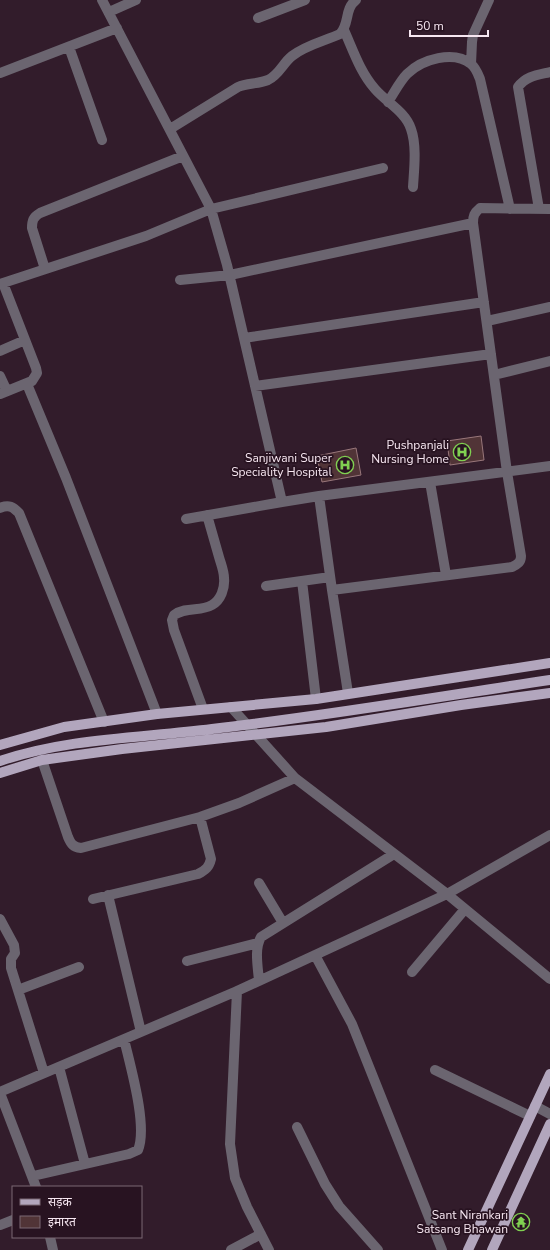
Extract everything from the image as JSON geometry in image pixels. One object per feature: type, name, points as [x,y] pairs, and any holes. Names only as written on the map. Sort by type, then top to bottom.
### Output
[{"type":"main road","points":[[0,745],[64,727],[157,714],[316,699],[418,682],[550,663]]},
{"type":"main road","points":[[0,761],[17,755],[74,743],[210,730],[318,716],[550,680]]},
{"type":"main road","points":[[418,682],[425,711]]},
{"type":"main road","points":[[0,773],[42,760],[122,749],[326,727],[550,693]]},
{"type":"main road","points":[[468,1250],[550,1074]]},
{"type":"main road","points":[[492,1250],[550,1124]]},
{"type":"street","points":[[102,0],[211,209],[230,275],[282,502]]},
{"type":"street","points":[[108,12],[136,0]]},
{"type":"street","points":[[258,18],[305,0]]},
{"type":"street","points":[[356,0],[351,4],[347,12],[344,30],[358,63],[367,79],[374,89],[407,121],[411,129],[414,142],[413,187]]},
{"type":"street","points":[[471,64],[473,35],[489,0]]},
{"type":"street","points":[[0,73],[117,28]]},
{"type":"street","points":[[170,129],[244,84],[268,80],[276,75],[286,61],[293,55],[340,34],[344,30]]},
{"type":"street","points":[[69,47],[102,140]]},
{"type":"street","points":[[388,102],[407,74],[429,59],[458,58],[465,60],[476,68],[510,209]]},
{"type":"street","points":[[539,209],[518,87],[522,82],[530,77],[550,72]]},
{"type":"street","points":[[45,269],[32,228],[32,222],[35,216],[183,156]]},
{"type":"street","points":[[0,376],[4,393],[32,381],[36,373],[36,368],[25,340],[1,284],[146,236],[211,209],[383,168]]},
{"type":"street","points":[[332,590],[512,567],[521,560],[507,472],[473,217],[475,212],[480,208],[550,209]]},
{"type":"street","points":[[180,280],[230,275],[473,224]]},
{"type":"street","points":[[244,338],[484,302]]},
{"type":"street","points":[[487,321],[550,307]]},
{"type":"street","points":[[0,351],[25,340]]},
{"type":"street","points":[[255,386],[491,354]]},
{"type":"street","points":[[494,375],[550,361]]},
{"type":"street","points":[[27,384],[66,478],[157,714]]},
{"type":"street","points":[[186,519],[319,496],[550,466]]},
{"type":"street","points":[[430,482],[446,575]]},
{"type":"street","points":[[319,496],[348,693]]},
{"type":"street","points":[[0,508],[9,506],[14,508],[19,513],[104,722]]},
{"type":"street","points":[[203,709],[174,630],[172,620],[174,615],[180,610],[207,607],[213,604],[219,598],[223,590],[224,578],[207,516]]},
{"type":"street","points":[[266,586],[330,577]]},
{"type":"street","points":[[302,581],[316,699]]},
{"type":"street","points":[[231,707],[295,778],[447,894],[550,979]]},
{"type":"street","points":[[42,760],[68,837],[71,844],[76,848],[81,848],[200,817],[239,803],[295,778]]},
{"type":"street","points":[[93,899],[198,874],[205,871],[209,866],[211,859],[200,817]]},
{"type":"street","points":[[36,1186],[0,1092],[237,991],[447,894],[550,835]]},
{"type":"street","points":[[259,981],[257,954],[258,943],[261,937],[394,854]]},
{"type":"street","points":[[259,883],[284,922]]},
{"type":"street","points":[[108,895],[141,1032]]},
{"type":"street","points":[[412,972],[465,909]]},
{"type":"street","points":[[0,919],[14,945],[16,953],[11,960],[11,968],[44,1073]]},
{"type":"street","points":[[187,961],[258,943]]},
{"type":"street","points":[[314,955],[352,1024],[442,1250]]},
{"type":"street","points":[[18,990],[79,967]]},
{"type":"street","points":[[237,991],[230,1144],[235,1178],[247,1207],[269,1250]]},
{"type":"street","points":[[33,1176],[129,1154],[138,1150],[141,1143],[138,1099],[124,1039]]},
{"type":"street","points":[[59,1067],[85,1164]]},
{"type":"street","points":[[435,1070],[530,1116]]},
{"type":"street","points":[[535,1106],[550,1114]]},
{"type":"street","points":[[298,1128],[325,1184],[340,1206],[378,1250]]},
{"type":"street","points":[[0,1225],[12,1220]]},
{"type":"street","points":[[230,1250],[261,1234]]},
{"type":"street","points":[[50,1238],[53,1250]]},
{"type":"building","points":[[481,436],[484,460],[450,465],[447,441]]},
{"type":"building","points":[[356,448],[361,475],[322,482],[317,456]]},
{"type":"place","name":"Pushpanjali Nursing Home","points":[[462,452]]},
{"type":"place","name":"Sanjiwani Super Speciality Hospital","points":[[345,465]]},
{"type":"place","name":"Sant Nirankari Satsang Bhawan","points":[[521,1222]]}]
